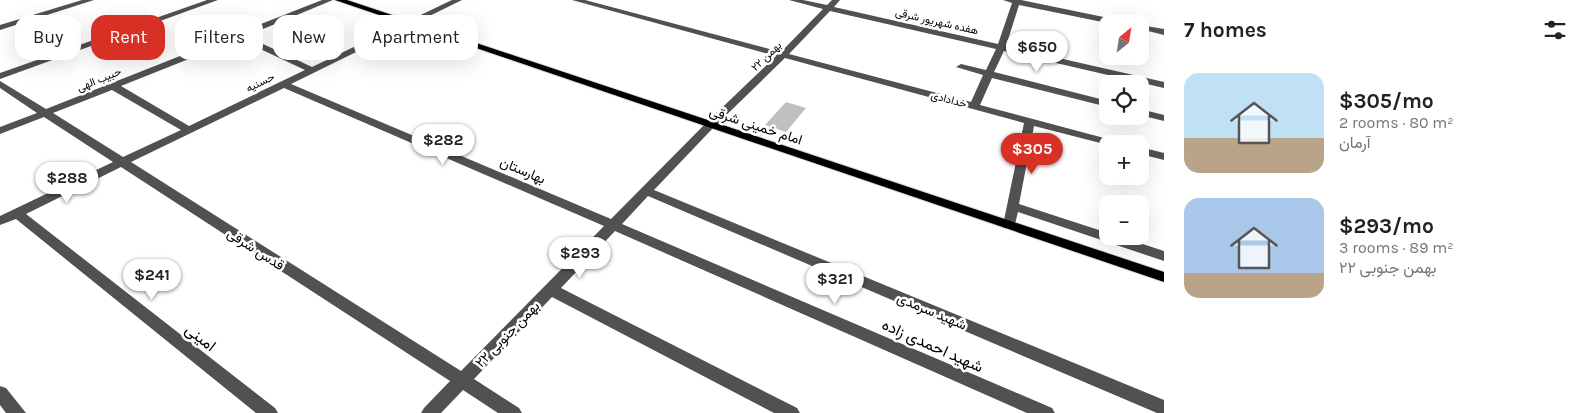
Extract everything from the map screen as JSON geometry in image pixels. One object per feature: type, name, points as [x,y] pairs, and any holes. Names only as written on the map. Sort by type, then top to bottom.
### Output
[{"type":"main road","name":"امام خمینی شرقی","points":[[339,0],[385,15]]},
{"type":"main road","name":"امام خمینی شرقی","points":[[478,46],[1164,277]]},
{"type":"street","points":[[0,28],[90,0]]},
{"type":"street","points":[[0,76],[214,0]]},
{"type":"street","name":"حبیب الهی","points":[[263,27],[329,0]]},
{"type":"street","name":"حسنیه","points":[[426,15],[458,0]]},
{"type":"street","name":"خدادادی","points":[[576,0],[1099,139]]},
{"type":"street","name":"هفده شهریور شرقی","points":[[793,0],[1164,85]]},
{"type":"street","name":"۲۲ بهمن","points":[[710,125],[783,55],[836,0]]},
{"type":"street","points":[[1007,0],[1099,18]]},
{"type":"street","points":[[974,106],[1001,47],[1017,1]]},
{"type":"street","points":[[1149,29],[1164,32]]},
{"type":"street","points":[[263,47],[312,70]]},
{"type":"street","name":"حسنیه","points":[[0,221],[354,50]]},
{"type":"street","name":"حبیب الهی","points":[[0,131],[179,60]]},
{"type":"street","points":[[961,67],[1099,102]]},
{"type":"street","name":"قدس شرقی","points":[[0,84],[513,413]]},
{"type":"street","name":"بهارستان","points":[[284,84],[613,224]]},
{"type":"street","points":[[113,86],[189,130]]},
{"type":"street","points":[[1149,114],[1164,118]]},
{"type":"street","points":[[1009,225],[1030,121]]},
{"type":"street","name":"۲۲ بهمن جنوبی","points":[[430,413],[710,125]]},
{"type":"street","points":[[1149,153],[1164,157]]},
{"type":"street","name":"شهید سرمدی","points":[[646,191],[1164,408]]},
{"type":"street","points":[[1012,206],[1164,256]]},
{"type":"street","name":"امینی","points":[[16,213],[269,413]]},
{"type":"street","name":"شهید احمدی زاده","points":[[613,224],[1046,413]]},
{"type":"street","points":[[550,289],[791,413]]},
{"type":"street","points":[[0,393],[15,412]]},
{"type":"building","points":[[786,102],[806,108],[786,132],[765,125]]}]
